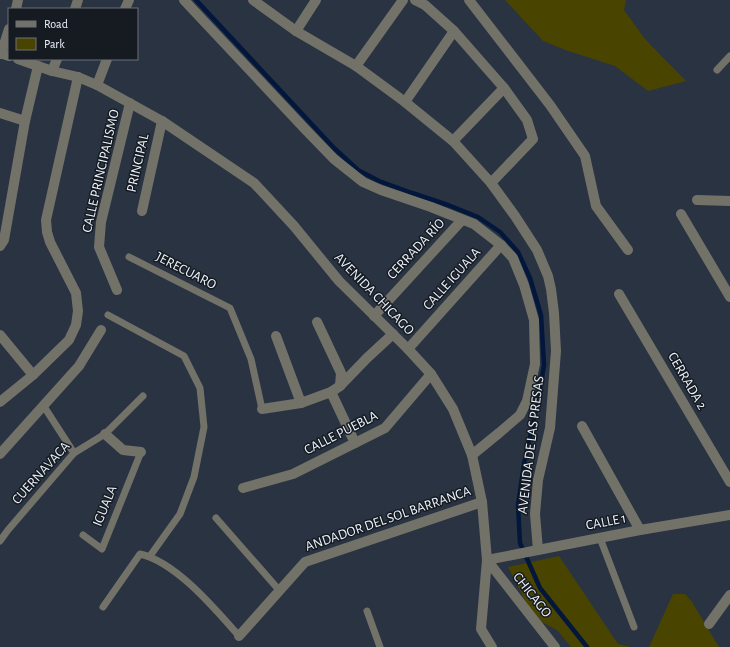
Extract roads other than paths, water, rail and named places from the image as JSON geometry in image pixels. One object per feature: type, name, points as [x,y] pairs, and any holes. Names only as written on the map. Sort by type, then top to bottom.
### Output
[{"type":"street","points":[[184,0],[334,159],[363,182],[474,224],[501,245],[513,258],[524,285],[534,320],[535,364],[527,401],[520,415],[472,455]]},
{"type":"street","name":"AVENIDA DE LAS PRESAS","points":[[253,0],[296,31],[356,66],[405,102],[453,141],[490,183],[515,216],[537,250],[548,276],[554,313],[556,351],[550,428],[538,480],[535,514],[537,550]]},
{"type":"street","points":[[296,31],[316,0]]},
{"type":"street","points":[[356,66],[403,0]]},
{"type":"street","points":[[416,0],[425,5],[454,31],[504,88],[527,120],[533,140],[490,183]]},
{"type":"street","points":[[469,0],[550,105],[585,156],[596,206],[628,250]]},
{"type":"street","points":[[405,102],[454,31]]},
{"type":"street","points":[[3,54],[8,33]]},
{"type":"street","name":"AVENIDA CHICAGO","points":[[21,60],[52,71],[78,77],[97,85],[162,121],[254,183],[294,226],[339,281],[408,349],[431,374],[453,409],[472,455],[482,502],[487,560],[481,629],[492,647]]},
{"type":"street","points":[[52,71],[57,60]]},
{"type":"street","points":[[97,85],[107,60]]},
{"type":"street","points":[[2,240],[25,121],[38,66]]},
{"type":"street","points":[[0,402],[33,375],[69,340],[76,325],[78,311],[76,293],[50,242],[46,220],[78,77]]},
{"type":"street","points":[[453,141],[504,88]]},
{"type":"street","name":"CALLE PRINCIPALISMO","points":[[117,290],[99,247],[101,222],[130,103]]},
{"type":"street","points":[[0,113],[25,121]]},
{"type":"street","name":"PRINCIPAL","points":[[142,211],[162,121]]},
{"type":"street","points":[[697,200],[730,202]]},
{"type":"street","points":[[681,214],[730,297]]},
{"type":"street","name":"CERRADA RÍO","points":[[374,316],[462,220]]},
{"type":"street","name":"CALLE IGUALA","points":[[408,349],[501,245]]},
{"type":"street","name":"CERRADA 2","points":[[620,294],[730,482]]},
{"type":"street","points":[[317,322],[342,373],[340,386]]},
{"type":"street","points":[[0,454],[79,366],[101,330]]},
{"type":"street","points":[[262,409],[301,403],[331,392],[340,386],[393,334]]},
{"type":"street","points":[[0,335],[33,375]]},
{"type":"street","points":[[276,336],[301,403]]},
{"type":"street","name":"CALLE PUEBLA","points":[[243,488],[293,474],[386,428],[431,374]]},
{"type":"street","points":[[331,392],[355,443]]},
{"type":"street","points":[[582,426],[640,530]]},
{"type":"street","points":[[105,434],[123,450],[141,452]]},
{"type":"street","name":"ANDADOR DEL SOL BARRANCA","points":[[239,636],[305,562],[482,502]]},
{"type":"street","name":"CALLE 1","points":[[487,560],[640,530],[730,515]]},
{"type":"street","name":"CHICAGO","points":[[487,560],[555,647]]},
{"type":"street","points":[[709,624],[730,595]]},
{"type":"lane","points":[[717,70],[730,56]]},
{"type":"lane","name":"JERECUARO","points":[[129,257],[230,308],[251,359],[262,409]]},
{"type":"lane","points":[[108,315],[184,356],[200,388],[204,427],[194,477],[180,514],[150,556]]},
{"type":"lane","name":"CUERNAVACA","points":[[0,542],[8,530],[74,453],[105,434],[143,396]]},
{"type":"lane","points":[[43,406],[74,453]]},
{"type":"lane","name":"IGUALA","points":[[83,535],[102,549],[141,452]]},
{"type":"lane","points":[[216,518],[279,590]]},
{"type":"lane","points":[[600,538],[634,627]]},
{"type":"lane","points":[[103,607],[140,554],[150,556],[200,592],[239,636]]},
{"type":"lane","points":[[367,612],[380,647]]},
{"type":"waterway","points":[[196,0],[334,148],[358,170],[379,181],[478,217],[500,232],[518,252],[530,278],[541,315],[544,365],[539,396],[524,464],[518,505],[520,543],[540,588],[587,647]]}]
